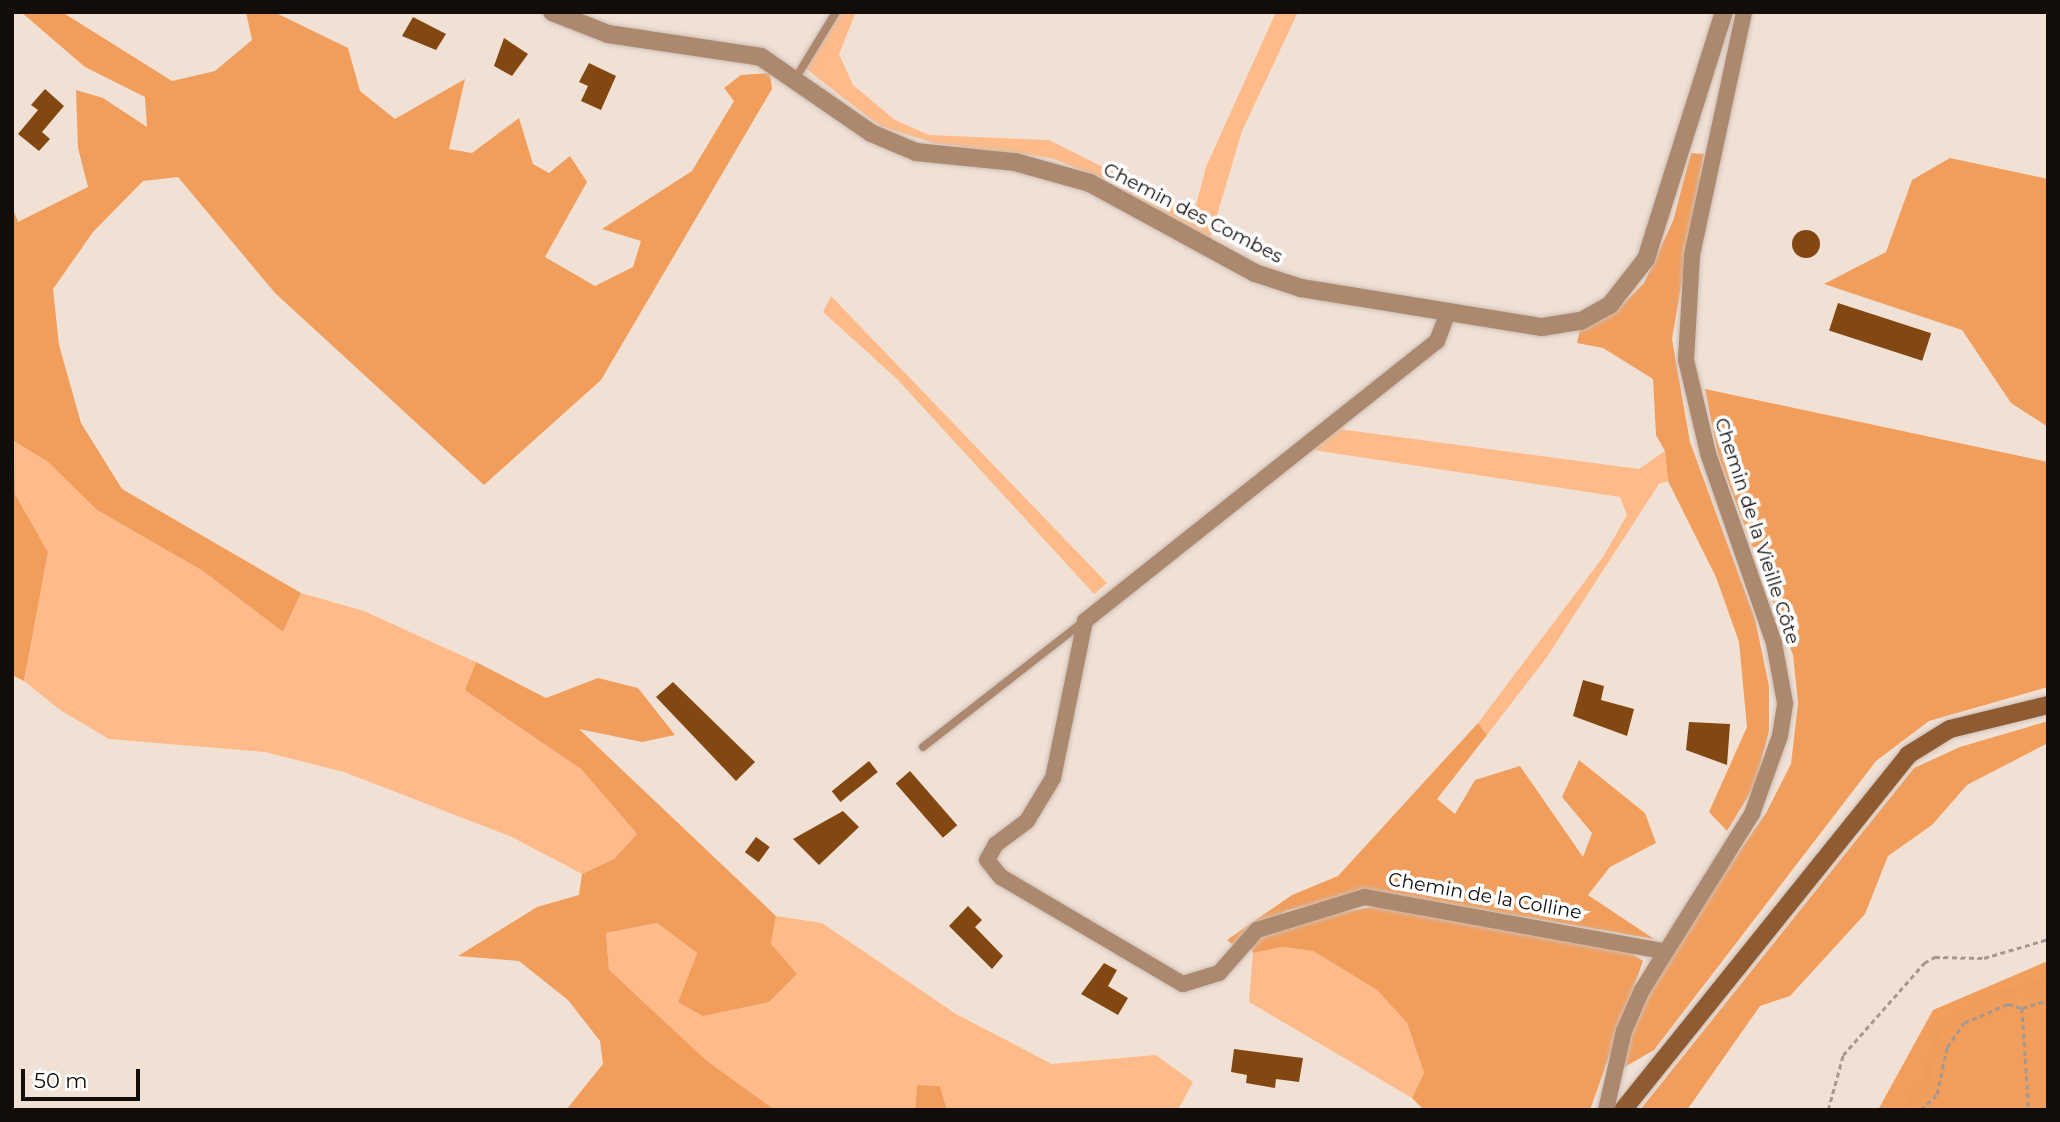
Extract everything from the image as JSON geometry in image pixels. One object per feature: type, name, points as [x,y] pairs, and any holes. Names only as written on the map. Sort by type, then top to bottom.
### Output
[{"type":"main road","points":[[1623,1110],[1908,755],[1950,729],[2048,705]]},
{"type":"street","name":"Chemin des Combes","points":[[552,12],[627,38],[743,51],[797,76],[871,133],[916,152],[1053,170],[1090,183],[1255,273],[1301,288],[1447,316],[1562,326],[1597,313],[1623,292],[1658,229],[1724,12]]},
{"type":"street","name":"Chemin de la Vieille Côte","points":[[1606,1110],[1624,1031],[1662,951],[1752,814],[1772,769],[1785,703],[1774,643],[1708,453],[1686,360],[1692,255],[1744,12]]},
{"type":"street","points":[[1085,621],[1437,341],[1447,316]]},
{"type":"street","name":"Chemin de la Colline","points":[[1085,621],[1053,778],[1027,821],[996,844],[987,860],[1001,877],[1183,984],[1219,973],[1257,930],[1365,897],[1662,951]]},
{"type":"lane","points":[[797,76],[836,12]]},
{"type":"lane","points":[[923,747],[1085,621]]},
{"type":"path","points":[[1828,1110],[1843,1055],[1924,963],[1935,957],[1983,958],[2048,939]]},
{"type":"path","points":[[1921,1110],[1937,1094],[1947,1046],[1964,1023],[2008,1004],[2022,1008],[2048,1000]]},
{"type":"path","points":[[2022,1008],[2029,1110]]},
{"type":"shaded area","points":[[21,12],[62,12],[172,81],[215,71],[252,40],[246,12],[274,12],[348,48],[360,91],[395,119],[465,79],[449,149],[472,153],[519,118],[533,164],[549,173],[570,156],[587,182],[545,257],[595,286],[633,267],[641,241],[602,229],[692,171],[734,101],[724,88],[741,75],[770,73],[772,89],[601,380],[484,485],[275,293],[178,177],[143,181],[93,232],[53,289],[59,345],[81,423],[122,489],[301,593],[283,632],[203,571],[97,510],[48,462],[14,441],[15,494],[48,552],[24,681],[12,675],[12,206],[18,222],[88,187],[78,148],[76,90],[103,98],[147,127],[145,97],[85,67]]},
{"type":"shaded area","points":[[832,12],[856,12],[839,54],[853,85],[895,120],[929,135],[1049,140],[1194,213],[1206,167],[1276,12],[1298,12],[1242,131],[1210,239],[1107,180],[1051,158],[934,143],[880,126],[805,68]]},
{"type":"shaded area","points":[[1691,153],[1704,154],[1672,339],[1690,442],[1755,619],[1769,686],[1769,731],[1755,785],[1727,831],[1709,812],[1747,727],[1739,642],[1716,577],[1668,481],[1665,451],[1656,435],[1653,379],[1603,348],[1577,343],[1580,330],[1614,313],[1644,283],[1673,221]]},
{"type":"shaded area","points":[[1950,158],[2048,179],[2048,427],[2011,403],[1962,330],[1824,284],[1886,252],[1912,180]]},
{"type":"shaded area","points":[[831,296],[1107,583],[1094,594],[897,379],[823,312]]},
{"type":"shaded area","points":[[1705,389],[2048,462],[2048,687],[1929,721],[1876,761],[1654,1050],[1623,1068],[1635,1018],[1670,951],[1766,813],[1791,764],[1798,703],[1793,655],[1718,455]]},
{"type":"shaded area","points":[[1339,429],[1639,469],[1665,451],[1668,481],[1659,484],[1547,657],[1487,735],[1478,723],[1603,557],[1627,515],[1620,497],[1313,450]]},
{"type":"shaded area","points":[[14,441],[48,462],[97,510],[203,571],[283,632],[301,593],[364,611],[476,662],[466,690],[581,769],[637,834],[614,859],[582,874],[512,837],[344,772],[265,752],[109,739],[60,710],[24,681],[48,552],[15,494]]},
{"type":"shaded area","points":[[476,662],[546,698],[598,678],[638,688],[675,735],[642,742],[579,729],[776,916],[771,944],[797,974],[769,1002],[703,1016],[678,1002],[697,953],[657,923],[606,933],[609,970],[707,1061],[775,1110],[566,1110],[603,1064],[600,1041],[568,1000],[519,961],[458,956],[537,907],[579,895],[582,874],[614,859],[637,834],[581,769],[465,690]]},
{"type":"shaded area","points":[[2048,721],[2048,743],[1967,785],[1932,825],[1888,856],[1865,914],[1790,996],[1760,1006],[1687,1110],[1640,1110],[1914,768],[1960,747]]},
{"type":"shaded area","points":[[1478,723],[1487,735],[1437,799],[1455,814],[1475,780],[1520,766],[1583,857],[1592,833],[1562,797],[1579,760],[1645,813],[1656,843],[1610,867],[1588,895],[1654,939],[1367,890],[1286,911],[1234,946],[1227,940],[1292,895],[1338,876]]},
{"type":"shaded area","points":[[1388,904],[1626,950],[1643,961],[1590,1110],[1424,1110],[1412,1098],[1424,1073],[1407,1023],[1377,990],[1313,951],[1282,947],[1253,953],[1250,946],[1284,923]]},
{"type":"shaded area","points":[[776,916],[822,923],[956,1014],[1052,1064],[1156,1055],[1193,1082],[1178,1110],[947,1110],[940,1086],[917,1085],[915,1110],[775,1110],[707,1061],[609,971],[606,933],[657,923],[697,953],[678,1002],[796,975],[771,944]]},
{"type":"shaded area","points":[[1282,947],[1313,951],[1377,990],[1407,1023],[1424,1073],[1412,1098],[1249,1002],[1253,953]]},
{"type":"shaded area","points":[[2048,961],[2048,1110],[1878,1110],[1933,1010]]},
{"type":"shaded area","points":[[2025,986],[2032,989],[2000,994],[1942,1028],[1929,1082],[1905,1110],[1910,1091],[1922,1081],[1937,1027],[2000,989]]},
{"type":"shaded area","points":[[917,1085],[940,1086],[947,1110],[915,1110]]},
{"type":"building","points":[[413,17],[446,34],[436,50],[402,36]]},
{"type":"building","points":[[504,38],[528,54],[512,76],[494,66]]},
{"type":"building","points":[[589,63],[616,76],[601,110],[581,101],[588,86],[579,82]]},
{"type":"building","points":[[45,89],[64,106],[42,132],[50,139],[39,151],[18,134],[38,110],[31,105]]},
{"type":"building","points":[[1806,230],[1816,234],[1820,244],[1816,254],[1806,258],[1796,254],[1792,244],[1796,234]]},
{"type":"building","points":[[1838,303],[1931,333],[1922,361],[1829,331]]},
{"type":"building","points":[[1583,680],[1604,686],[1601,700],[1634,709],[1627,736],[1573,716]]},
{"type":"building","points":[[673,682],[755,762],[736,781],[656,697]]},
{"type":"building","points":[[1689,722],[1730,724],[1727,765],[1686,750]]},
{"type":"building","points":[[869,761],[878,772],[841,802],[832,791]]},
{"type":"building","points":[[910,771],[957,825],[943,838],[896,783]]},
{"type":"building","points":[[843,811],[859,827],[819,865],[793,839]]},
{"type":"building","points":[[756,837],[770,847],[759,862],[745,852]]},
{"type":"building","points":[[968,906],[982,920],[975,927],[1003,956],[992,969],[949,926]]},
{"type":"building","points":[[1104,963],[1117,970],[1108,986],[1128,998],[1118,1015],[1081,994]]},
{"type":"building","points":[[1234,1049],[1303,1058],[1299,1082],[1276,1079],[1275,1088],[1246,1083],[1247,1075],[1231,1072]]},
{"type":"waterway","points":[[2024,987],[2048,979]]},
{"type":"waterway","points":[[2028,988],[2048,1003]]}]
